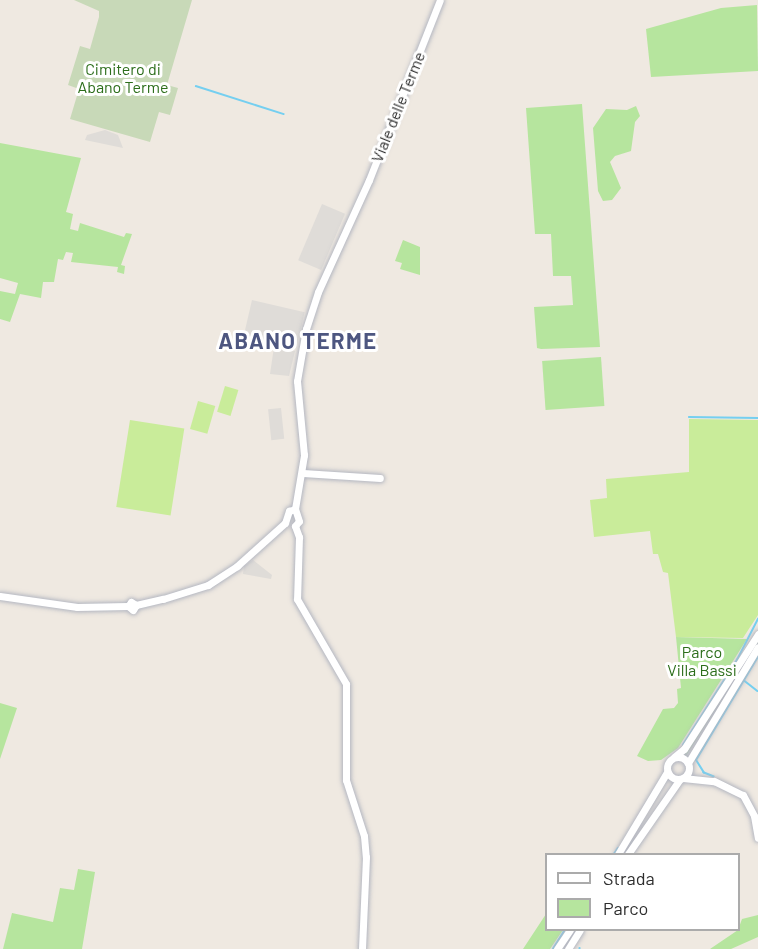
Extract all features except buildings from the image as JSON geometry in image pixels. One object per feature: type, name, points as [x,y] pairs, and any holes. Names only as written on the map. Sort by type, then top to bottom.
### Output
[{"type":"street","name":"Viale delle Terme","points":[[295,509],[303,473],[297,381],[300,355],[318,292],[353,213],[440,0]]},
{"type":"street","points":[[303,473],[380,478]]},
{"type":"street","points":[[0,596],[66,606],[132,606],[208,585],[237,566],[285,523],[289,511],[295,509],[299,521],[295,526]]},
{"type":"street","points":[[285,523],[295,526]]},
{"type":"street","points":[[295,526],[299,537],[297,599],[346,684],[346,780],[364,836],[366,857],[362,949]]},
{"type":"street","points":[[619,853],[668,772],[668,763],[684,749],[758,634]]},
{"type":"street","points":[[629,853],[682,778],[688,764],[758,647]]},
{"type":"street","points":[[674,757],[688,764],[704,779]]},
{"type":"street","points":[[668,772],[682,778],[704,779],[725,784],[743,795],[754,816],[758,838]]},
{"type":"street","points":[[557,949],[569,931]]},
{"type":"street","points":[[568,949],[579,931]]},
{"type":"green space","name":"Cimitero di Abano Terme","points":[[74,0],[192,0],[167,85],[178,88],[173,105],[170,115],[159,112],[150,142],[70,119],[79,89],[68,85],[80,46],[90,49],[99,17],[99,11]]},
{"type":"green space","points":[[757,5],[758,71],[651,77],[646,29],[721,8]]},
{"type":"green space","points":[[582,104],[600,347],[541,349],[537,348],[534,307],[573,305],[571,276],[553,276],[551,234],[535,234],[526,108]]},
{"type":"green space","points":[[636,106],[640,116],[635,122],[631,151],[615,156],[610,162],[621,188],[612,200],[603,201],[598,191],[593,128],[606,109],[627,110]]},
{"type":"green space","points":[[0,143],[81,158],[66,212],[73,214],[70,229],[78,231],[80,223],[124,237],[126,233],[132,234],[121,265],[125,266],[124,274],[117,272],[118,267],[71,262],[73,253],[66,252],[63,260],[58,259],[54,282],[43,282],[41,298],[20,294],[10,322],[0,319],[0,291],[15,294],[18,283],[0,278]]},
{"type":"green space","points":[[403,240],[420,247],[420,275],[400,269],[402,263],[395,261]]},
{"type":"green space","points":[[601,357],[604,406],[546,410],[542,361]]},
{"type":"green space","points":[[225,386],[238,390],[230,416],[217,412]]},
{"type":"green space","points":[[198,401],[215,406],[207,434],[190,429]]},
{"type":"green space","points":[[689,419],[758,420],[758,615],[743,638],[676,637],[668,573],[663,572],[658,554],[653,554],[650,531],[594,537],[590,500],[607,498],[606,479],[689,472]]},
{"type":"green space","points":[[130,420],[184,429],[171,516],[116,507]]},
{"type":"green space","name":"Parco Villa Bassi","points":[[676,637],[747,639],[678,748],[661,760],[648,761],[637,756],[663,709],[674,708],[678,703],[677,689],[681,688]]},
{"type":"green space","points":[[758,637],[758,643],[686,756],[684,754]]},
{"type":"green space","points":[[0,703],[17,708],[0,759]]},
{"type":"green space","points":[[78,869],[95,872],[82,949],[3,949],[12,913],[53,922],[60,888],[74,890]]},
{"type":"green space","points":[[758,915],[758,937],[731,949],[710,949],[740,931],[742,919]]},
{"type":"green space","points":[[545,916],[545,931],[562,931],[550,949],[523,949]]},
{"type":"shaded area","points":[[105,130],[118,135],[123,148],[85,140],[87,135]]},
{"type":"shaded area","points":[[322,204],[345,214],[321,270],[298,260]]},
{"type":"shaded area","points":[[252,300],[305,312],[297,347],[244,335]]},
{"type":"shaded area","points":[[274,347],[295,351],[289,376],[270,374]]},
{"type":"shaded area","points":[[281,408],[284,439],[271,440],[268,409]]},
{"type":"shaded area","points":[[253,560],[272,575],[271,579],[243,574],[244,566]]},
{"type":"waterway","points":[[196,86],[284,114]]},
{"type":"waterway","points":[[689,417],[758,418]]},
{"type":"waterway","points":[[683,745],[737,660],[758,619]]},
{"type":"waterway","points":[[714,777],[704,773],[696,760],[758,657]]},
{"type":"waterway","points":[[745,681],[758,691]]},
{"type":"waterway","points":[[615,853],[618,848]]},
{"type":"waterway","points":[[553,949],[564,931]]},
{"type":"district","name":"ABANO TERME","points":[[298,341]]}]
